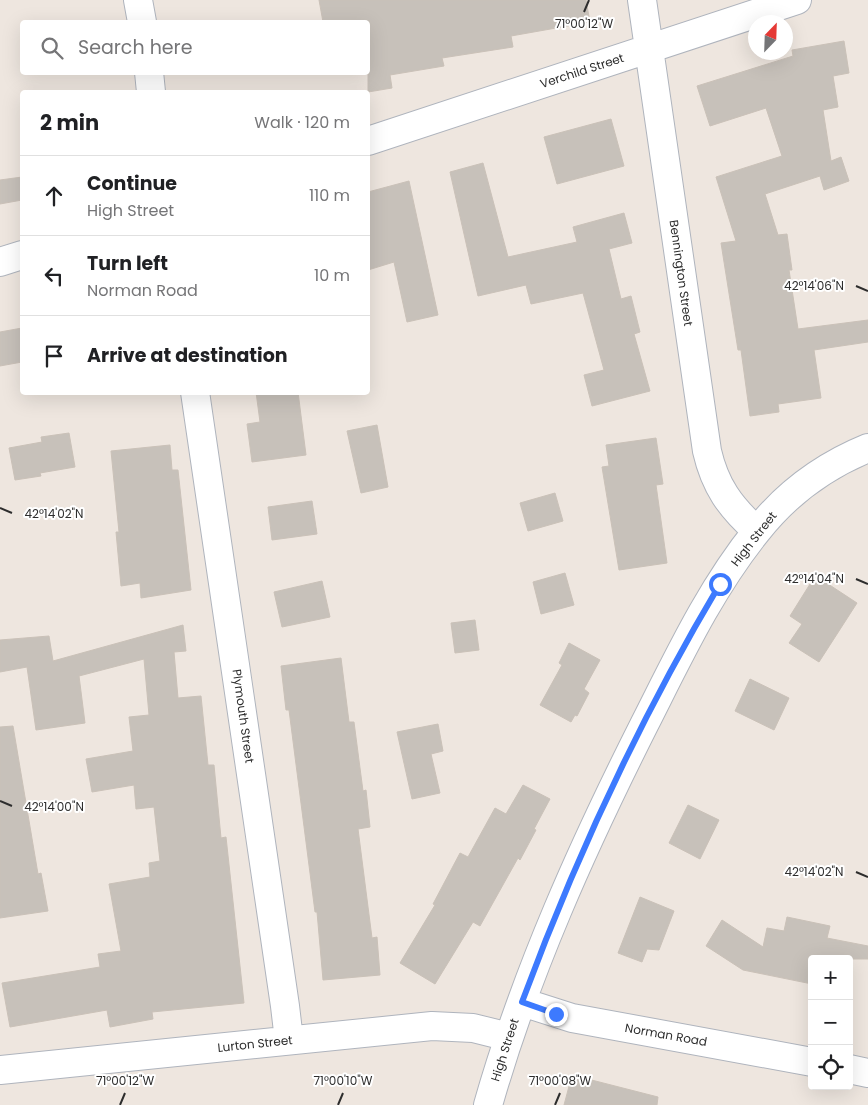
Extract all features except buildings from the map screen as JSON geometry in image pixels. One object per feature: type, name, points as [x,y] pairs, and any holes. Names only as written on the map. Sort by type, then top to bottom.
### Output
[{"type":"street","points":[[138,0],[142,20]]},
{"type":"street","name":"Bennington Street","points":[[642,0],[710,465],[714,478],[725,497],[757,531]]},
{"type":"street","name":"Verchild Street","points":[[370,140],[797,0]]},
{"type":"street","points":[[149,75],[151,90]]},
{"type":"street","points":[[0,262],[20,255]]},
{"type":"street","name":"Plymouth Street","points":[[195,395],[289,1040]]},
{"type":"street","name":"High Street","points":[[488,1105],[509,1037],[573,873],[623,767],[705,609],[757,531],[785,501],[815,476],[868,448]]},
{"type":"street","name":"Norman Road","points":[[522,1002],[572,1018],[808,1061]]},
{"type":"street","name":"Lurton Street","points":[[0,1070],[438,1026],[474,1028],[509,1037]]},
{"type":"street","points":[[853,1070],[868,1073]]},
{"type":"route","points":[[556,1014],[522,1002],[538,957],[560,902],[623,767],[672,670],[720,584]]}]
